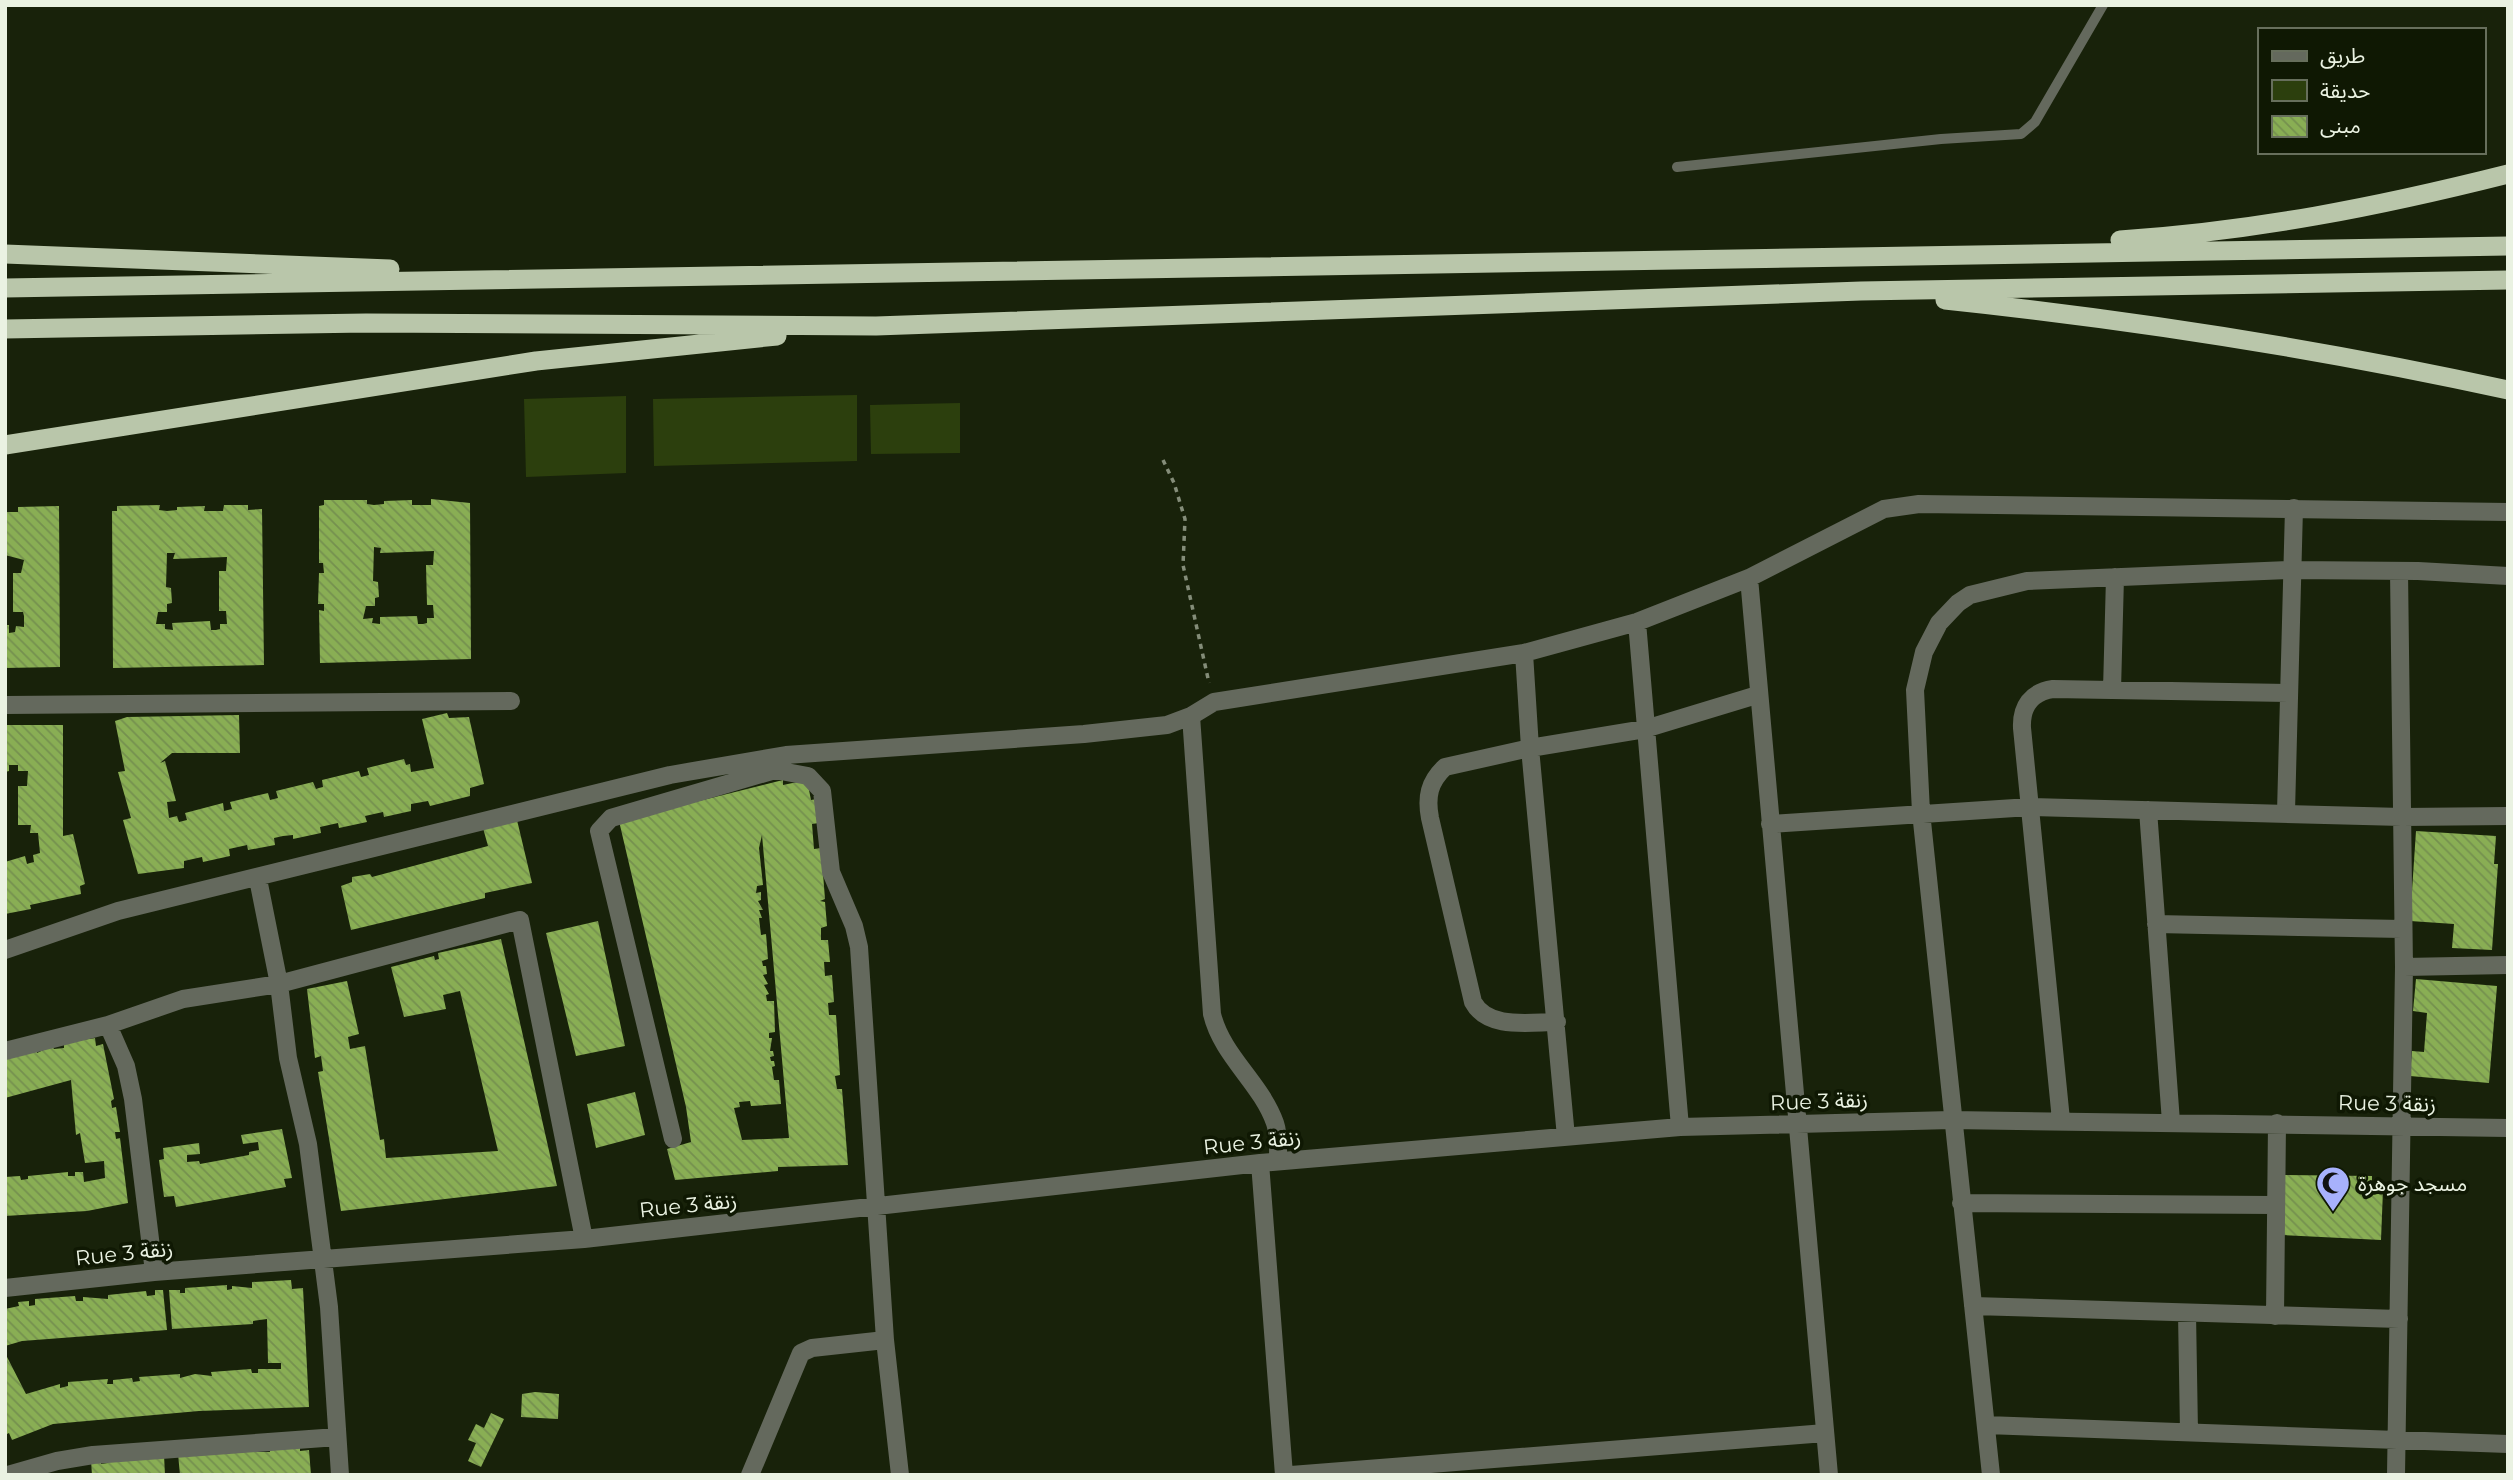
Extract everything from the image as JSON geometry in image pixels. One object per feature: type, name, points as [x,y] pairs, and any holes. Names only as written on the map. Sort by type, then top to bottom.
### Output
[{"type":"highway","points":[[1868,256],[2194,235],[2316,218],[2508,174]]},
{"type":"highway","points":[[5,288],[2508,246]]},
{"type":"highway","points":[[5,254],[354,268],[734,275]]},
{"type":"highway","points":[[5,329],[366,323],[876,326],[1861,291],[2508,280]]},
{"type":"highway","points":[[1861,291],[2092,316],[2244,337],[2508,390]]},
{"type":"highway","points":[[5,445],[536,361],[876,326]]},
{"type":"street","points":[[5,950],[118,911],[258,879],[643,782],[773,757],[1084,734],[1167,725],[1191,716],[1214,702],[1524,653],[1637,622],[1749,578],[1884,509],[1907,506],[2508,512]]},
{"type":"street","points":[[2286,812],[2290,570],[2294,508]]},
{"type":"street","points":[[1991,1475],[1920,812],[1915,690],[1924,652],[1940,623],[1958,603],[1983,589],[2027,581],[2290,570],[2508,576]]},
{"type":"street","points":[[2396,1475],[2404,967],[2399,571]]},
{"type":"street","points":[[2112,690],[2115,577]]},
{"type":"street","points":[[1749,578],[1757,695],[1829,1475]]},
{"type":"street","points":[[1637,622],[1680,1127]]},
{"type":"street","points":[[1524,653],[1530,748],[1558,1022],[1566,1137]]},
{"type":"street","points":[[2060,1120],[2022,720],[2027,704],[2044,690],[2289,693]]},
{"type":"street","points":[[1558,1022],[1503,1021],[1478,1012],[1473,1002],[1427,801],[1430,785],[1445,767],[1530,748],[1645,729],[1757,695]]},
{"type":"street","points":[[5,705],[511,701]]},
{"type":"street","points":[[1191,716],[1212,1014],[1216,1031],[1261,1095],[1276,1125],[1278,1161]]},
{"type":"street","points":[[673,1139],[599,831],[611,818],[775,770],[808,776],[822,790],[825,843],[831,872],[854,926],[859,947],[885,1340],[900,1475]]},
{"type":"street","points":[[1770,824],[1920,812],[2030,807],[2402,817],[2508,816]]},
{"type":"street","points":[[2148,810],[2171,1122]]},
{"type":"street","points":[[258,879],[279,984],[288,1058],[307,1144],[323,1258],[340,1475]]},
{"type":"street","points":[[5,1051],[108,1025],[183,999],[279,984],[520,920],[584,1238]]},
{"type":"street","points":[[2157,924],[2402,929]]},
{"type":"street","points":[[2404,967],[2508,965]]},
{"type":"street","points":[[108,1025],[126,1066],[133,1099],[154,1272]]},
{"type":"street","name":"Rue 3 زنقة","points":[[5,1288],[154,1272],[584,1238],[878,1208],[1278,1161],[1680,1127],[1951,1119],[2508,1128]]},
{"type":"street","points":[[2275,1316],[2274,1205],[2277,1123]]},
{"type":"street","points":[[1260,1163],[1284,1475]]},
{"type":"street","points":[[1961,1203],[2274,1205]]},
{"type":"street","points":[[1973,1306],[2399,1319]]},
{"type":"street","points":[[2187,1313],[2189,1432]]},
{"type":"street","points":[[750,1475],[801,1353],[812,1348],[885,1340]]},
{"type":"street","points":[[1986,1426],[2508,1444]]},
{"type":"street","points":[[1291,1475],[1415,1470],[1825,1433]]},
{"type":"street","points":[[8,1475],[57,1461],[93,1455],[337,1437]]},
{"type":"lane","points":[[1677,167],[1931,139],[2021,134],[2028,131],[2035,122],[2103,5]]},
{"type":"path","points":[[1163,460],[1174,483],[1185,519],[1184,565],[1214,702]]},
{"type":"green space","points":[[857,395],[857,461],[654,466],[653,399]]},
{"type":"green space","points":[[626,396],[626,473],[526,477],[524,399]]},
{"type":"green space","points":[[960,403],[960,453],[871,454],[870,405]]},
{"type":"building","points":[[431,499],[470,503],[471,659],[320,663],[319,610],[324,611],[324,604],[318,604],[319,573],[324,573],[323,563],[319,563],[319,506],[324,505],[324,500],[367,500],[367,504],[374,505],[384,504],[384,501],[412,500],[412,505],[431,505]],"holes":[[[374,547],[381,548],[380,553],[434,551],[433,565],[426,565],[427,605],[433,605],[434,618],[427,618],[427,623],[418,624],[417,616],[380,617],[380,624],[372,623],[373,618],[363,619],[366,606],[375,606],[375,598],[379,597],[378,582],[373,581]]]},
{"type":"building","points":[[160,505],[159,510],[167,511],[177,510],[177,507],[205,506],[204,511],[223,511],[224,505],[248,505],[248,510],[262,509],[264,665],[113,668],[112,511],[117,511],[117,506]],"holes":[[[167,553],[175,553],[173,559],[227,557],[226,571],[219,571],[219,611],[226,611],[227,624],[220,624],[220,629],[211,630],[210,621],[172,623],[173,630],[165,629],[165,624],[156,624],[158,612],[167,612],[167,604],[172,603],[171,588],[166,587]]]},
{"type":"building","points":[[59,506],[60,667],[5,668],[5,625],[9,625],[9,633],[15,632],[16,626],[24,627],[23,612],[13,612],[13,573],[21,573],[24,560],[5,555],[5,512],[18,512],[18,507]]},
{"type":"building","points":[[447,713],[449,718],[469,717],[484,784],[470,788],[470,796],[430,806],[428,801],[411,804],[411,811],[384,817],[383,812],[365,816],[367,822],[339,828],[338,823],[320,827],[321,833],[293,839],[293,835],[274,838],[275,845],[248,850],[247,845],[229,849],[230,856],[203,862],[202,857],[184,861],[184,868],[138,874],[123,820],[131,818],[118,772],[125,771],[115,721],[127,717],[239,715],[240,753],[172,753],[160,763],[165,761],[176,801],[167,802],[169,818],[177,816],[179,822],[187,820],[185,813],[223,803],[224,811],[232,809],[230,802],[268,793],[270,800],[278,798],[276,791],[313,782],[316,789],[323,787],[322,780],[359,771],[361,777],[369,775],[367,768],[404,759],[406,765],[410,764],[411,772],[434,768],[422,719]]},
{"type":"building","points":[[5,725],[63,725],[63,836],[73,834],[85,884],[80,886],[81,894],[30,905],[31,909],[5,914],[5,862],[25,856],[27,864],[34,862],[33,855],[40,853],[38,833],[30,833],[31,825],[18,825],[18,786],[27,786],[28,771],[18,771],[18,765],[9,765],[9,771],[5,772]]},
{"type":"building","points":[[783,780],[783,785],[807,780],[811,800],[817,799],[819,823],[812,824],[814,849],[821,848],[825,899],[820,901],[825,902],[827,926],[821,928],[821,940],[828,940],[830,962],[824,962],[825,976],[832,975],[834,1002],[828,1003],[829,1015],[836,1015],[840,1075],[835,1076],[837,1089],[842,1089],[848,1165],[778,1167],[778,1171],[675,1180],[667,1149],[691,1142],[686,1107],[619,821]],"holes":[[[762,835],[789,1138],[742,1140],[734,1108],[740,1107],[739,1102],[750,1101],[751,1106],[781,1104],[779,1080],[774,1080],[772,1067],[775,1066],[770,1057],[774,1056],[773,1051],[770,1051],[772,1038],[769,1038],[769,1033],[775,1032],[774,1001],[767,1001],[766,995],[769,994],[764,985],[768,984],[763,975],[767,974],[766,966],[763,966],[762,961],[768,959],[766,934],[761,935],[759,918],[762,918],[759,910],[763,910],[758,901],[761,900],[761,892],[756,893],[757,886],[763,885],[759,848]]]},
{"type":"building","points":[[517,820],[532,883],[485,893],[485,898],[351,930],[341,886],[352,882],[352,877],[370,874],[372,877],[488,846],[483,828]]},
{"type":"building","points":[[2416,831],[2496,836],[2494,864],[2498,864],[2492,950],[2452,948],[2454,924],[2410,921]]},
{"type":"building","points":[[598,921],[625,1046],[576,1056],[546,933]]},
{"type":"building","points":[[501,939],[557,1186],[341,1211],[318,1072],[323,1071],[321,1056],[315,1058],[307,989],[347,981],[359,1034],[348,1037],[350,1049],[365,1046],[380,1140],[384,1139],[386,1158],[498,1151],[460,991],[443,995],[446,1009],[404,1017],[391,967],[434,956],[435,960],[439,959],[438,953]]},
{"type":"building","points":[[2416,979],[2497,986],[2489,1083],[2410,1076],[2412,1051],[2424,1052],[2427,1013],[2413,1011]]},
{"type":"building","points":[[95,1038],[96,1046],[103,1044],[114,1099],[111,1101],[112,1108],[116,1107],[120,1132],[115,1132],[116,1139],[120,1138],[128,1203],[87,1211],[5,1216],[5,1177],[20,1176],[21,1180],[28,1179],[28,1176],[68,1172],[68,1176],[75,1176],[75,1172],[83,1172],[84,1182],[105,1178],[104,1161],[85,1163],[80,1133],[76,1135],[71,1080],[5,1098],[5,1056],[36,1048],[37,1053],[52,1046],[54,1049],[64,1048],[64,1043]]},
{"type":"building","points":[[635,1092],[645,1135],[596,1148],[587,1104]]},
{"type":"building","points":[[282,1129],[292,1178],[284,1179],[286,1187],[176,1207],[174,1196],[164,1197],[159,1160],[164,1159],[163,1148],[199,1143],[200,1154],[187,1155],[187,1162],[199,1161],[200,1164],[249,1155],[249,1152],[259,1150],[258,1142],[243,1144],[241,1135]]},
{"type":"building","name":"مسجد جوهرة","points":[[2284,1175],[2372,1176],[2372,1190],[2383,1190],[2381,1240],[2283,1235]]},
{"type":"building","points":[[291,1280],[292,1289],[303,1288],[309,1407],[199,1411],[53,1424],[12,1440],[9,1433],[5,1435],[5,1353],[26,1394],[60,1384],[60,1388],[68,1386],[68,1382],[108,1379],[107,1384],[113,1384],[113,1380],[132,1378],[133,1382],[140,1381],[139,1377],[180,1374],[180,1378],[195,1374],[212,1376],[211,1372],[251,1369],[252,1373],[258,1373],[258,1369],[281,1369],[281,1363],[268,1363],[267,1319],[253,1321],[253,1324],[172,1329],[169,1290],[185,1293],[185,1288],[227,1285],[227,1290],[232,1289],[232,1286],[252,1288],[252,1282]]},
{"type":"building","points":[[155,1290],[163,1290],[167,1330],[22,1341],[5,1346],[5,1309],[19,1306],[18,1302],[29,1301],[29,1306],[35,1305],[35,1299],[75,1296],[76,1301],[83,1301],[83,1297],[108,1299],[108,1295],[146,1291],[147,1296],[155,1295]]},
{"type":"building","points":[[522,1394],[559,1394],[558,1419],[521,1417]]},
{"type":"building","points":[[491,1413],[504,1419],[481,1467],[468,1461],[476,1443],[468,1440],[476,1424],[484,1428]]},
{"type":"building","points":[[269,1445],[300,1448],[300,1451],[309,1450],[311,1475],[180,1475],[178,1454],[235,1449],[236,1453],[251,1448],[251,1452],[270,1452]]},
{"type":"building","points":[[164,1455],[165,1475],[92,1475],[91,1461],[101,1460],[101,1464],[108,1463],[108,1458]]},
{"type":"place","name":"مسجد جوهرة","points":[[2333,1213]]}]
